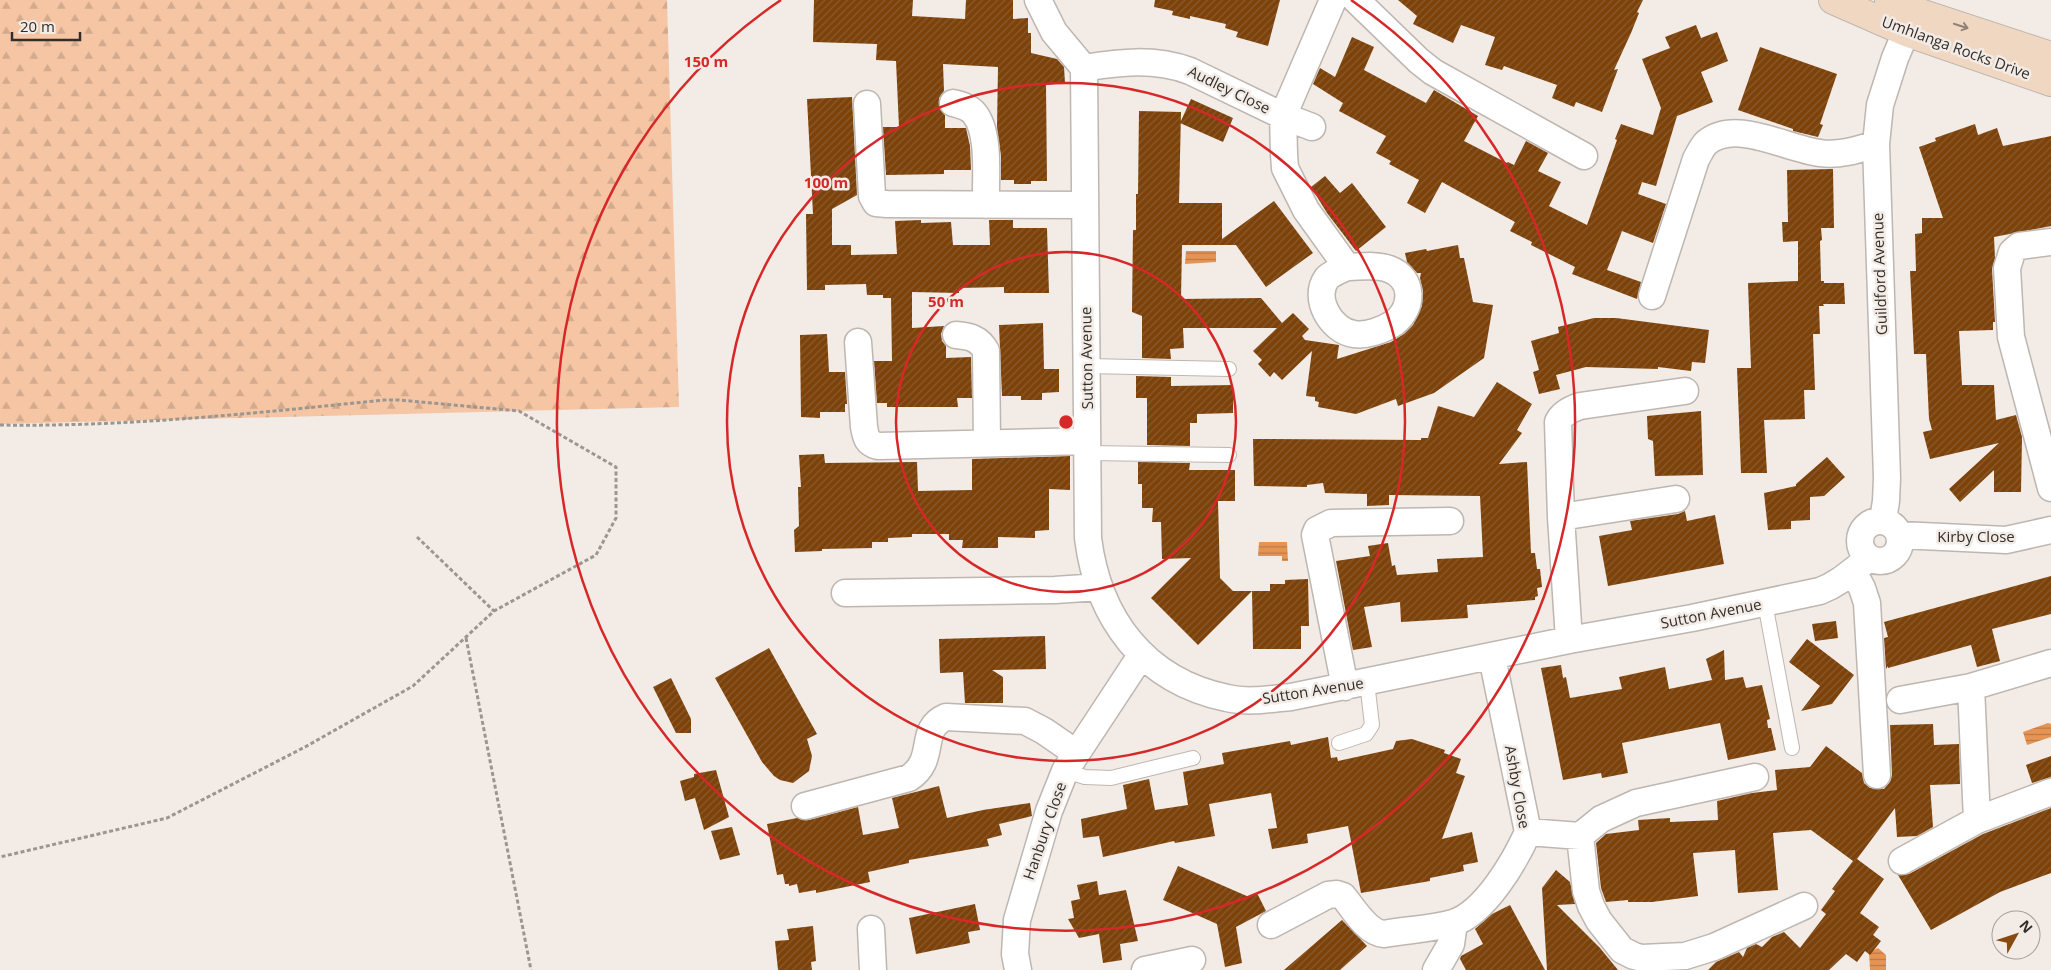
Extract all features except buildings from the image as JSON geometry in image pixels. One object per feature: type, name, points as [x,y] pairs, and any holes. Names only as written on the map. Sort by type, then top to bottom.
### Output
[{"type":"main road","name":"Umhlanga Rocks Drive","points":[[1833,0],[1913,14],[2051,56]]},
{"type":"main road","name":"Umhlanga Rocks Drive","points":[[1889,0],[1913,14],[2051,82]]},
{"type":"street","points":[[1038,0],[1054,32],[1084,68]]},
{"type":"street","points":[[1333,0],[1284,116],[1286,168],[1306,210],[1347,267]]},
{"type":"street","points":[[1356,0],[1419,61],[1433,72],[1584,156]]},
{"type":"street","name":"Guildford Avenue","points":[[1891,528],[1886,501],[1887,478],[1876,144],[1880,105],[1895,58],[1913,14]]},
{"type":"street","name":"Audley Close","points":[[1084,68],[1133,61],[1176,66],[1312,127]]},
{"type":"street","name":"Sutton Avenue","points":[[1084,68],[1088,538],[1090,556],[1099,587],[1115,623],[1142,654],[1162,670],[1184,683],[1228,698],[1261,700],[1356,684],[1569,640],[1765,603],[1832,586],[1861,565]]},
{"type":"street","points":[[953,103],[968,108],[974,113],[984,136],[986,205]]},
{"type":"street","points":[[867,104],[872,196],[876,202],[887,204],[1085,205]]},
{"type":"street","points":[[1652,296],[1696,159],[1704,145],[1715,137],[1729,133],[1745,133],[1800,149],[1834,154],[1876,144]]},
{"type":"street","points":[[2051,242],[2019,246],[2012,252],[2007,268],[2011,337],[2051,488]]},
{"type":"street","points":[[956,335],[970,336],[983,346],[986,351],[987,443]]},
{"type":"street","points":[[858,342],[864,427],[869,442],[878,446],[987,443],[1087,447]]},
{"type":"street","points":[[1569,640],[1561,517],[1558,422],[1563,415],[1580,406],[1685,390]]},
{"type":"street","points":[[1561,517],[1676,498]]},
{"type":"street","points":[[1356,684],[1316,535],[1317,530],[1331,523],[1450,521]]},
{"type":"street","points":[[1861,565],[1890,559],[1897,552],[1900,544],[1891,528],[1872,521],[1863,528],[1859,538],[1862,588],[1867,603],[1877,776]]},
{"type":"street","name":"Kirby Close","points":[[1891,528],[2006,540],[2051,530]]},
{"type":"street","points":[[845,593],[1055,590],[1099,587]]},
{"type":"street","name":"Hanbury Close","points":[[1018,970],[1014,954],[1017,920],[1049,811],[1071,762],[1142,654]]},
{"type":"street","name":"Ashby Close","points":[[1271,925],[1328,895],[1337,894],[1343,896],[1372,930],[1378,934],[1454,923],[1469,914],[1486,899],[1520,850],[1528,832],[1492,657]]},
{"type":"street","points":[[1900,700],[1972,687],[2051,663]]},
{"type":"street","points":[[1972,687],[1977,820]]},
{"type":"street","points":[[805,806],[909,778],[920,770],[933,726],[936,722],[946,717],[1025,721],[1044,731],[1071,762]]},
{"type":"street","points":[[1528,832],[1580,836],[1601,819],[1636,803],[1754,776]]},
{"type":"street","points":[[1902,861],[1977,820],[2051,792]]},
{"type":"street","points":[[1580,836],[1586,891],[1590,906],[1599,921],[1622,950],[1634,956],[1642,958],[1685,956],[1714,947],[1804,906]]},
{"type":"street","points":[[1436,970],[1451,944],[1454,923]]},
{"type":"street","points":[[871,929],[873,970]]},
{"type":"street","points":[[1150,970],[1192,960]]},
{"type":"lane","points":[[1087,366],[1229,369]]},
{"type":"lane","points":[[1087,447],[1229,455]]},
{"type":"lane","points":[[1765,603],[1792,748]]},
{"type":"lane","points":[[1339,743],[1366,734],[1372,724],[1356,684]]},
{"type":"lane","points":[[1071,762],[1084,777],[1111,778],[1193,758]]},
{"type":"path","points":[[0,425],[84,425],[256,413],[384,400],[519,411],[616,467],[616,518],[596,555],[494,611],[413,686],[304,747],[167,818],[0,857]]},
{"type":"path","points":[[417,537],[494,611]]},
{"type":"path","points":[[466,637],[531,970]]},
{"type":"green space","points":[[0,0],[667,0],[679,407],[0,424]]},
{"type":"shaded area","points":[[1186,251],[1216,251],[1216,262],[1185,264]]},
{"type":"shaded area","points":[[1259,542],[1287,542],[1288,561],[1282,561],[1282,556],[1258,556]]},
{"type":"shaded area","points":[[2048,723],[2051,724],[2051,737],[2027,745],[2023,732]]},
{"type":"shaded area","points":[[1878,948],[1886,955],[1886,970],[1870,970],[1869,952]]}]
